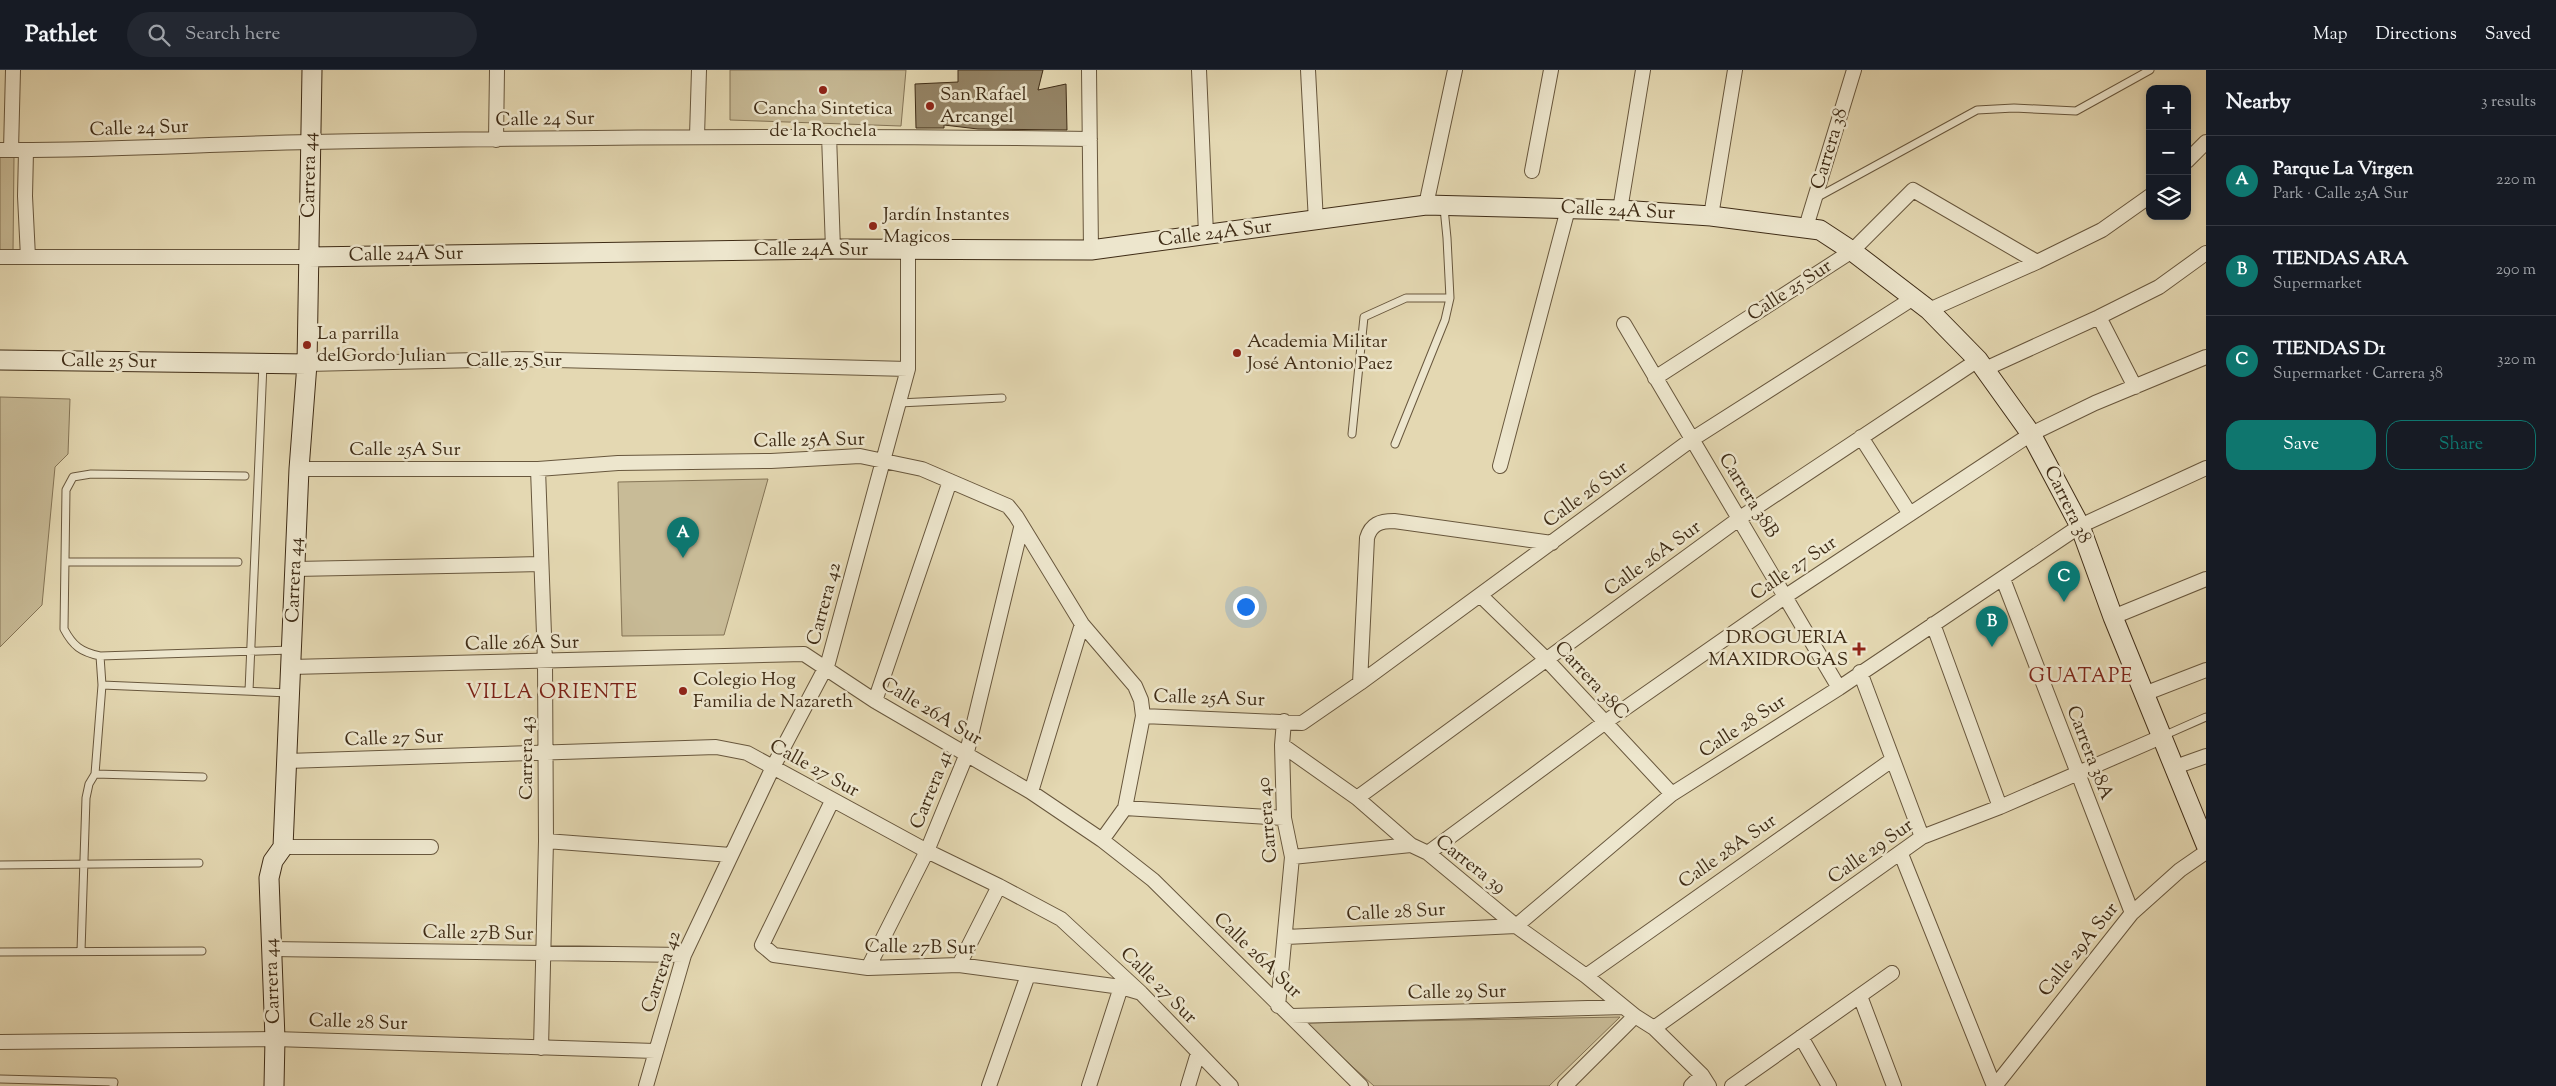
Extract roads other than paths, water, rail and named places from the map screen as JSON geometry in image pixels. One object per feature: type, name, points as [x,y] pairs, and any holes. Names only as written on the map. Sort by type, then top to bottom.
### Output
[{"type":"street","points":[[6,150],[13,70]]},
{"type":"street","name":"Carrera 44","points":[[274,1086],[275,1040],[269,878],[273,861],[283,847],[299,469],[307,364],[312,70]]},
{"type":"street","points":[[496,140],[497,70]]},
{"type":"street","points":[[697,136],[699,70]]},
{"type":"street","points":[[1089,70],[1091,250]]},
{"type":"street","points":[[1199,70],[1206,234]]},
{"type":"street","points":[[1308,70],[1316,222]]},
{"type":"street","points":[[1435,207],[1455,70]]},
{"type":"street","points":[[1532,171],[1551,70]]},
{"type":"street","points":[[1620,210],[1643,70]]},
{"type":"street","points":[[1711,216],[1735,70]]},
{"type":"street","name":"Carrera 38","points":[[1806,227],[1854,70]]},
{"type":"street","points":[[830,135],[833,249]]},
{"type":"street","name":"Calle 24 Sur","points":[[6,150],[26,151],[311,142],[697,136],[830,135],[1090,139]]},
{"type":"street","points":[[2191,157],[2206,142]]},
{"type":"street","points":[[26,151],[25,196],[28,257]]},
{"type":"street","name":"Calle 25 Sur","points":[[1655,378],[1852,251],[1913,190],[2037,262]]},
{"type":"street","points":[[1929,310],[2037,262],[2102,230],[2146,199]]},
{"type":"street","name":"Calle 24A Sur","points":[[0,257],[309,257],[833,249],[1091,250],[1206,234],[1435,207],[1620,210],[1711,216],[1806,227],[1828,233],[1852,251]]},
{"type":"street","points":[[1500,466],[1568,209]]},
{"type":"street","name":"Carrera 42","points":[[646,1086],[684,956],[773,767],[825,668],[908,369],[908,250]]},
{"type":"street","name":"Carrera 38","points":[[1852,251],[1915,297],[1929,310],[1981,365],[2031,434],[2080,526],[2113,617],[2206,845]]},
{"type":"street","name":"Calle 26A Sur","points":[[1357,798],[1740,518],[1862,437],[1981,365],[2099,317],[2159,286],[2206,253]]},
{"type":"street","name":"Calle 26 Sur","points":[[1284,721],[1302,723],[1360,683],[1691,440],[1915,297]]},
{"type":"street","points":[[2099,317],[2134,387]]},
{"type":"street","name":"Carrera 38B","points":[[1624,324],[1839,688]]},
{"type":"street","name":"Calle 27 Sur","points":[[1428,853],[1604,723],[1786,596],[2031,434],[2134,387],[2206,357]]},
{"type":"street","name":"Calle 25 Sur","points":[[0,360],[307,364],[516,359],[908,369]]},
{"type":"street","points":[[1862,437],[1910,514]]},
{"type":"street","name":"Calle 25A Sur","points":[[299,469],[538,469],[618,463],[771,461],[860,456],[922,469],[1008,506],[1082,624],[1135,686],[1141,700],[1143,716],[1284,721]]},
{"type":"street","name":"Calle 28 Sur","points":[[1286,937],[1516,926],[1672,794],[1839,688],[1860,672],[2080,526],[2206,468]]},
{"type":"street","name":"Carrera 43","points":[[538,469],[545,662],[546,841],[541,1048]]},
{"type":"street","points":[[875,701],[950,482]]},
{"type":"street","points":[[1360,683],[1367,538],[1374,525],[1382,521],[1394,521],[1552,543]]},
{"type":"street","name":"Carrera 41","points":[[868,968],[927,851],[966,756],[1021,528]]},
{"type":"street","points":[[295,569],[541,564]]},
{"type":"street","name":"Carrera 38A","points":[[2003,578],[2077,775],[2132,913]]},
{"type":"street","points":[[2113,617],[2206,579]]},
{"type":"street","name":"Carrera 38C","points":[[1480,594],[1546,659],[1672,794]]},
{"type":"street","points":[[1031,792],[1082,624]]},
{"type":"street","points":[[1933,624],[2000,807]]},
{"type":"street","name":"Calle 26A Sur","points":[[291,659],[545,662],[804,654],[875,701],[966,756],[1031,792],[1102,840],[1153,880],[1278,1006],[1291,1016],[1362,1086]]},
{"type":"street","points":[[2144,694],[2206,670]]},
{"type":"street","points":[[1860,672],[1922,837]]},
{"type":"street","points":[[1102,840],[1125,808],[1143,716]]},
{"type":"street","name":"Carrera 40","points":[[1278,1006],[1286,937],[1292,856],[1284,818],[1282,745],[1284,721]]},
{"type":"street","name":"Calle 29 Sur","points":[[1654,1028],[1901,854],[1922,837],[2077,775],[2162,737]]},
{"type":"street","name":"Carrera 39","points":[[1282,745],[1357,798],[1412,845],[1428,853],[1516,926],[1586,976],[1624,1008],[1654,1028],[1705,1081]]},
{"type":"street","name":"Calle 27 Sur","points":[[287,761],[716,747],[747,753],[832,801],[1061,919],[1141,993],[1231,1086]]},
{"type":"street","points":[[2175,767],[2206,756]]},
{"type":"street","name":"Calle 28A Sur","points":[[1586,976],[1892,760]]},
{"type":"street","name":"Calle 27B Sur","points":[[832,801],[762,945],[774,956],[868,968],[959,965],[1121,987],[1141,993]]},
{"type":"street","points":[[1125,808],[1284,818]]},
{"type":"street","points":[[546,841],[731,855]]},
{"type":"street","points":[[1292,856],[1412,845]]},
{"type":"street","points":[[283,847],[431,847]]},
{"type":"street","name":"Calle 29A Sur","points":[[1994,1086],[2132,913],[2180,870],[2206,852]]},
{"type":"street","points":[[1901,854],[1994,1086]]},
{"type":"street","points":[[959,965],[999,886]]},
{"type":"street","name":"Calle 27B Sur","points":[[271,950],[684,956]]},
{"type":"street","points":[[1732,1086],[1892,973]]},
{"type":"street","points":[[989,1086],[1028,975]]},
{"type":"street","points":[[1089,1086],[1121,987]]},
{"type":"street","points":[[1860,996],[1894,1086]]},
{"type":"street","name":"Calle 29 Sur","points":[[1291,1016],[1624,1008]]},
{"type":"street","points":[[1565,1086],[1635,1016]]},
{"type":"street","points":[[1801,1037],[1829,1086]]},
{"type":"street","name":"Calle 28 Sur","points":[[0,1042],[275,1040],[655,1051]]},
{"type":"street","points":[[1188,1086],[1198,1053]]},
{"type":"street","points":[[1691,1086],[1705,1081]]},
{"type":"lane","points":[[1815,198],[1977,110],[2014,108],[2076,111],[2150,70]]},
{"type":"lane","points":[[1395,444],[1445,320],[1450,298],[1448,238],[1435,207]]},
{"type":"lane","points":[[1352,434],[1364,317],[1406,298],[1450,298]]},
{"type":"lane","points":[[249,691],[263,364]]},
{"type":"lane","points":[[900,403],[1002,398]]},
{"type":"lane","points":[[245,476],[90,474],[73,477],[66,490],[64,629],[76,647],[83,652],[100,656],[252,650],[291,659]]},
{"type":"lane","points":[[65,562],[238,562]]},
{"type":"lane","points":[[81,951],[82,865],[86,798],[89,784],[95,774],[102,685],[100,656]]},
{"type":"lane","points":[[102,685],[290,693]]},
{"type":"lane","points":[[2162,737],[2206,717]]},
{"type":"lane","points":[[95,774],[203,777]]},
{"type":"lane","points":[[0,865],[198,863]]},
{"type":"lane","points":[[0,952],[202,951]]},
{"type":"lane","points":[[0,1080],[114,1082],[114,1086]]},
{"type":"place","name":"Cancha Sintetica de la Rochela","points":[[823,90]]},
{"type":"place","name":"San Rafael Arcangel","points":[[930,106]]},
{"type":"place","name":"Jardín Instantes Magicos","points":[[873,226]]},
{"type":"place","name":"La parrilla delGordo Julian","points":[[307,345]]},
{"type":"place","name":"Academia Militar José Antonio Paez","points":[[1237,353]]},
{"type":"place","name":"Parque La Virgen","points":[[683,558]]},
{"type":"place","name":"TIENDAS D1","points":[[2064,602]]},
{"type":"place","name":"TIENDAS ARA","points":[[1992,647]]},
{"type":"place","name":"DROGUERIA MAXIDROGAS","points":[[1859,649]]},
{"type":"place","name":"Colegio Hog Familia de Nazareth","points":[[683,691]]},
{"type":"district","name":"GUATAPE","points":[[2081,677]]},
{"type":"district","name":"VILLA ORIENTE","points":[[552,693]]}]
